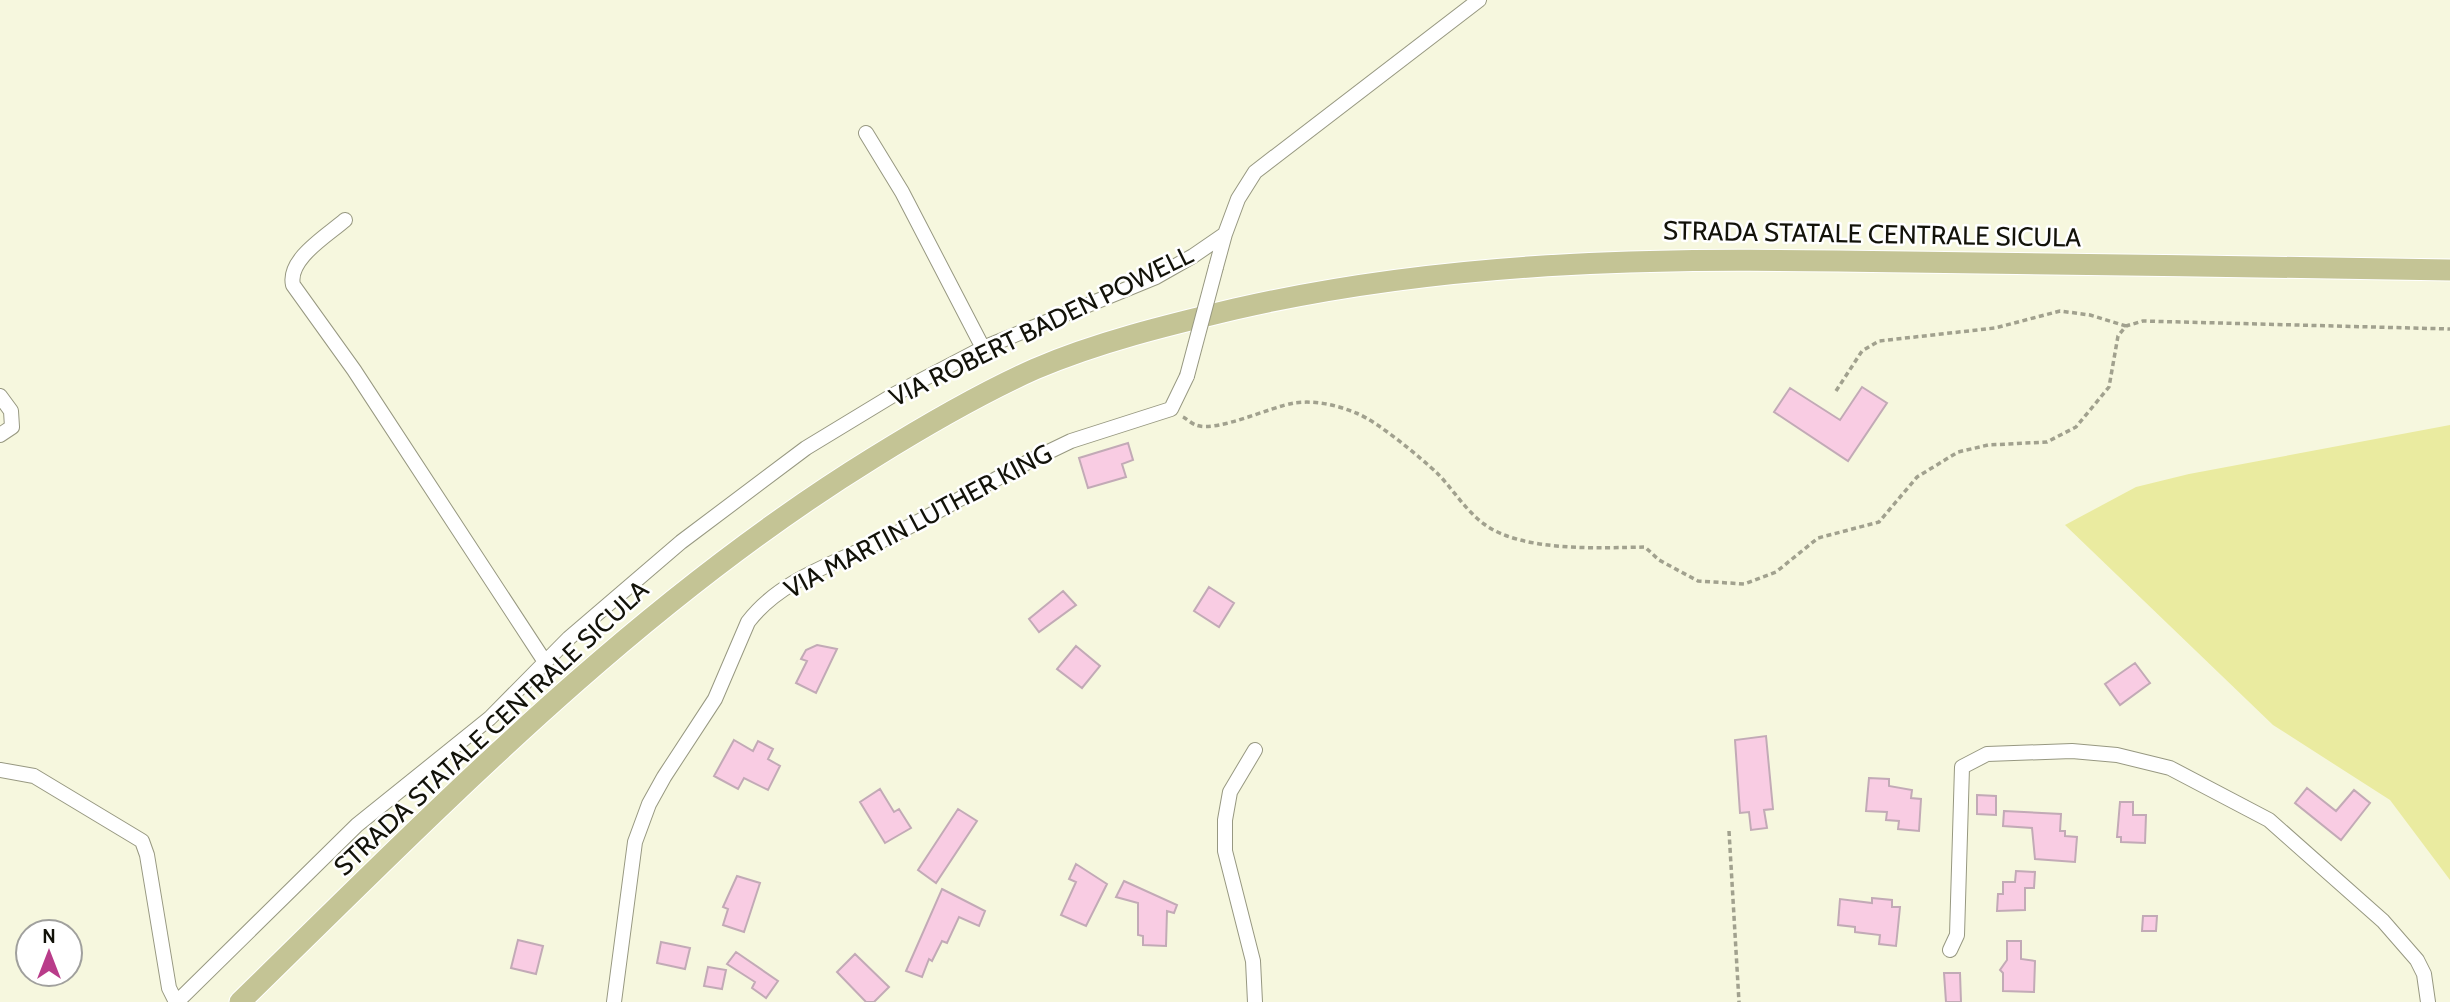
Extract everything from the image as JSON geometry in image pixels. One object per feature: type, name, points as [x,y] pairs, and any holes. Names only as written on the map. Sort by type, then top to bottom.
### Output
[{"type":"main road","name":"STRADA STATALE CENTRALE SICULA","points":[[240,1002],[564,691],[685,588],[810,497],[939,417],[1039,368],[1167,325],[1295,296],[1400,278],[1596,261],[1738,259],[2450,270]]},
{"type":"street","name":"VIA ROBERT BADEN POWELL","points":[[177,1002],[357,825],[472,733],[545,662],[681,542],[806,448],[895,394],[983,348],[1156,277],[1225,233],[1238,199],[1255,172],[1479,0]]},
{"type":"street","points":[[866,133],[902,192],[983,348]]},
{"type":"street","points":[[345,220],[300,261],[292,274],[293,285],[354,370],[545,662]]},
{"type":"street","points":[[1171,409],[1187,376],[1225,233]]},
{"type":"street","points":[[0,396],[13,419],[12,428],[0,435]]},
{"type":"street","name":"VIA MARTIN LUTHER KING","points":[[614,1002],[635,842],[664,777],[715,699],[744,631],[757,611],[798,582],[1044,454],[1071,441],[1171,409]]},
{"type":"street","points":[[1255,750],[1230,792],[1225,841],[1253,961],[1255,1002]]},
{"type":"street","points":[[1950,950],[1957,935],[1962,767],[1987,754],[2072,751],[2117,755],[2170,768],[2269,820],[2383,921],[2417,960],[2424,974],[2428,1002]]},
{"type":"street","points":[[0,770],[34,776],[142,841],[147,855],[169,988],[177,1002]]},
{"type":"path","points":[[1836,391],[1862,351],[1879,341],[1995,328],[2060,312],[2090,315],[2126,327]]},
{"type":"path","points":[[1171,409],[1196,425],[1210,427],[1296,403],[1318,402],[1358,414],[1428,466],[1470,512],[1485,525],[1502,534],[1534,542],[1590,548],[1645,547],[1659,560],[1698,581],[1744,584],[1776,572],[1818,538],[1879,522],[1917,477],[1958,452],[1988,445],[2047,442],[2076,427],[2109,387],[2118,336],[2126,327],[2143,321],[2450,329]]},
{"type":"path","points":[[1730,831],[1739,1002]]},
{"type":"green space","points":[[2450,425],[2450,880],[2390,800],[2273,725],[2065,525],[2136,487],[2189,474]]},
{"type":"building","points":[[1862,387],[1887,403],[1848,461],[1774,412],[1790,388],[1840,420]]},
{"type":"building","points":[[1128,443],[1133,460],[1122,464],[1126,477],[1088,488],[1079,458]]},
{"type":"building","points":[[1209,587],[1234,603],[1219,627],[1194,611]]},
{"type":"building","points":[[1063,591],[1076,605],[1039,632],[1029,619]]},
{"type":"building","points":[[817,645],[837,649],[816,693],[796,683],[807,661],[801,659],[806,650]]},
{"type":"building","points":[[1076,646],[1100,666],[1082,688],[1057,669]]},
{"type":"building","points":[[2135,663],[2150,683],[2120,705],[2105,684]]},
{"type":"building","points":[[1766,736],[1773,809],[1764,810],[1767,828],[1751,830],[1749,812],[1740,813],[1735,740]]},
{"type":"building","points":[[734,740],[753,751],[758,741],[773,749],[768,759],[780,766],[768,790],[744,778],[738,789],[714,776]]},
{"type":"building","points":[[1869,778],[1889,779],[1889,786],[1912,790],[1911,798],[1921,799],[1919,831],[1898,829],[1899,821],[1886,820],[1887,812],[1866,811]]},
{"type":"building","points":[[2307,788],[2336,811],[2354,790],[2370,803],[2341,840],[2295,803]]},
{"type":"building","points":[[880,789],[894,812],[899,809],[911,828],[885,843],[860,802]]},
{"type":"building","points":[[1977,795],[1996,796],[1996,815],[1977,814]]},
{"type":"building","points":[[2120,802],[2133,802],[2133,815],[2146,815],[2145,843],[2121,842],[2121,837],[2117,837]]},
{"type":"building","points":[[958,809],[977,821],[936,883],[918,870]]},
{"type":"building","points":[[2004,811],[2061,814],[2060,831],[2065,831],[2065,836],[2077,837],[2075,862],[2035,859],[2032,828],[2003,826]]},
{"type":"building","points":[[1076,864],[1107,884],[1086,926],[1061,915],[1076,882],[1069,879]]},
{"type":"building","points":[[2016,871],[2035,872],[2034,888],[2025,888],[2025,910],[1997,911],[1998,894],[2003,894],[2003,882],[2015,882]]},
{"type":"building","points":[[737,876],[760,883],[744,932],[723,925],[728,909],[723,907]]},
{"type":"building","points":[[1124,881],[1177,905],[1174,913],[1167,911],[1166,946],[1143,945],[1143,936],[1138,935],[1138,903],[1116,897]]},
{"type":"building","points":[[942,889],[985,911],[979,926],[959,917],[947,943],[942,941],[932,961],[929,959],[922,977],[906,971]]},
{"type":"building","points":[[1872,898],[1892,900],[1892,907],[1900,907],[1896,946],[1879,944],[1880,935],[1855,932],[1855,927],[1838,925],[1840,899],[1872,903]]},
{"type":"building","points":[[2143,916],[2157,916],[2156,931],[2142,931]]},
{"type":"building","points":[[518,940],[543,946],[536,974],[511,968]]},
{"type":"building","points":[[2007,941],[2021,941],[2021,959],[2035,961],[2034,992],[2003,991],[2003,973],[2000,970],[2007,960]]},
{"type":"building","points":[[661,942],[690,948],[685,969],[657,963]]},
{"type":"building","points":[[736,952],[778,981],[766,998],[752,988],[755,982],[727,964]]},
{"type":"building","points":[[855,954],[889,987],[874,1002],[866,1002],[837,972]]},
{"type":"building","points":[[708,967],[726,970],[722,989],[704,986]]},
{"type":"building","points":[[1944,973],[1960,973],[1961,1002],[1946,1002]]}]
